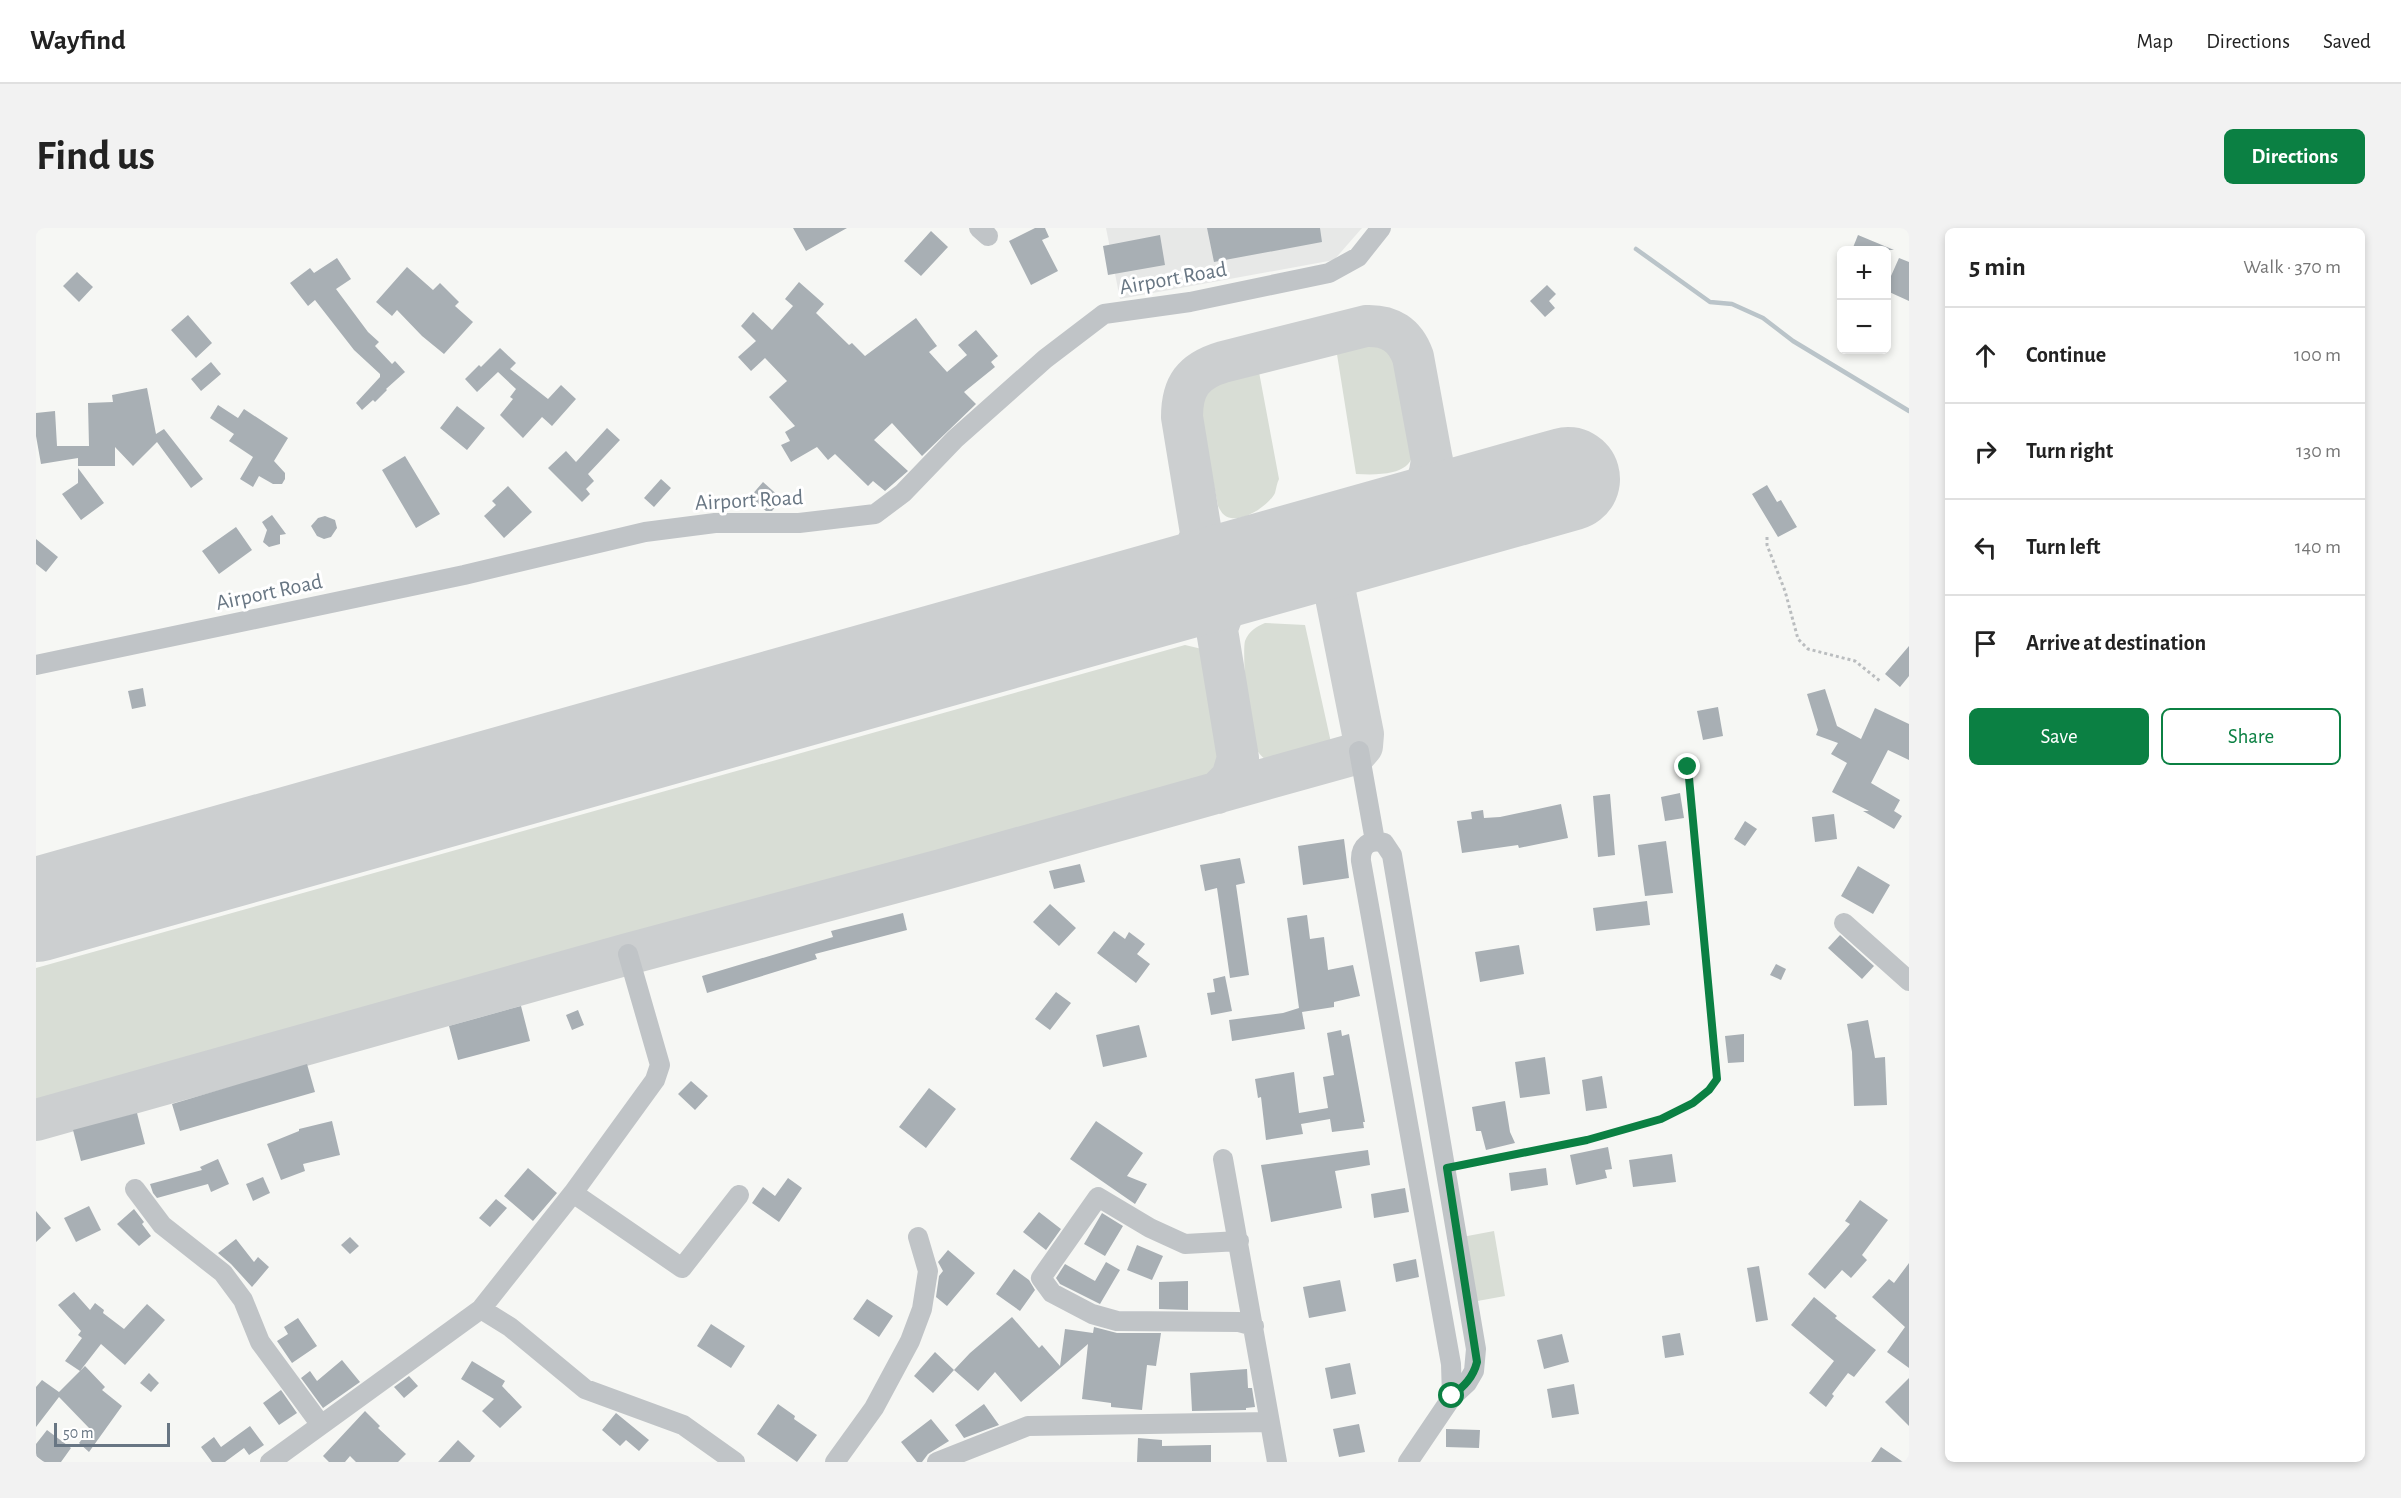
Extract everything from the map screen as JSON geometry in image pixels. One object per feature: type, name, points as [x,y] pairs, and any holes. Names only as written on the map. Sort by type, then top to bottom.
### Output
[{"type":"street","name":"Airport Road","points":[[36,665],[464,575],[645,532],[715,523],[799,523],[875,514],[903,493],[955,439],[1045,359],[1104,314],[1190,302],[1329,273],[1358,256],[1381,228]]},
{"type":"street","points":[[1359,751],[1375,841]]},
{"type":"street","points":[[1408,1462],[1452,1396],[1467,1383],[1477,1362],[1447,1168],[1392,855],[1384,843],[1375,841],[1369,842],[1362,850],[1360,861],[1451,1364],[1452,1396]]},
{"type":"street","points":[[1844,923],[1909,981]]},
{"type":"street","points":[[270,1462],[481,1309],[573,1193],[655,1080],[660,1065],[628,954]]},
{"type":"street","points":[[1223,1158],[1277,1462]]},
{"type":"street","points":[[135,1189],[162,1225],[223,1273],[243,1300],[260,1342],[321,1425]]},
{"type":"street","points":[[573,1193],[682,1268],[740,1195]]},
{"type":"street","points":[[1239,1241],[1185,1244],[1150,1228],[1098,1197],[1041,1278],[1052,1293],[1092,1314],[1117,1321],[1239,1322],[1254,1326]]},
{"type":"street","points":[[835,1462],[873,1408],[910,1341],[918,1320],[928,1271],[918,1237]]},
{"type":"street","points":[[481,1309],[510,1327],[585,1389],[682,1425],[735,1462]]},
{"type":"street","points":[[937,1462],[1028,1426],[1270,1422]]},
{"type":"path","points":[[1767,537],[1767,545],[1785,591],[1798,639],[1808,649],[1855,661],[1880,681]]},
{"type":"path","points":[[1447,1168],[1587,1140],[1661,1119],[1693,1103],[1709,1090],[1717,1079],[1688,767]]},
{"type":"shaded area","points":[[1106,228],[1362,228],[1334,260],[1120,299]]},
{"type":"shaded area","points":[[1371,339],[1391,345],[1403,360],[1413,418],[1415,448],[1412,459],[1406,466],[1395,472],[1356,474],[1336,348]]},
{"type":"shaded area","points":[[1259,372],[1279,479],[1272,498],[1262,507],[1243,517],[1226,517],[1218,506],[1200,413],[1201,401],[1205,392],[1219,381]]},
{"type":"shaded area","points":[[1265,623],[1305,625],[1332,747],[1303,759],[1280,764],[1267,761],[1256,749],[1249,723],[1245,641],[1253,630]]},
{"type":"shaded area","points":[[1185,645],[1202,649],[1212,659],[1226,764],[1223,773],[1209,782],[36,1111],[36,968]]},
{"type":"shaded area","points":[[1494,1231],[1505,1296],[1472,1302],[1462,1237]]},
{"type":"building","points":[[793,228],[847,228],[806,251]]},
{"type":"building","points":[[1035,228],[1045,228],[1049,237],[1042,240],[1058,271],[1031,285],[1009,241]]},
{"type":"building","points":[[1207,228],[1320,228],[1322,242],[1214,262]]},
{"type":"building","points":[[931,231],[948,247],[921,276],[904,261]]},
{"type":"building","points":[[1160,235],[1165,265],[1108,275],[1103,246]]},
{"type":"building","points":[[1858,235],[1884,246],[1854,246]]},
{"type":"building","points":[[337,258],[351,279],[336,289],[368,332],[379,342],[375,346],[392,364],[395,361],[405,372],[375,402],[373,400],[362,410],[356,403],[380,377],[380,374],[354,350],[315,300],[308,306],[290,283],[310,268],[314,273]]},
{"type":"building","points":[[1899,258],[1909,262],[1909,301],[1891,293],[1891,276]]},
{"type":"building","points":[[407,267],[433,290],[440,283],[459,302],[455,306],[473,322],[444,354],[422,336],[397,310],[392,316],[376,302]]},
{"type":"building","points":[[77,272],[93,287],[79,302],[63,286]]},
{"type":"building","points":[[799,282],[824,304],[816,313],[849,345],[852,343],[865,356],[916,318],[937,346],[929,352],[947,372],[967,355],[958,345],[976,330],[998,356],[991,362],[995,367],[964,392],[976,404],[922,456],[892,423],[874,440],[908,471],[885,491],[873,481],[868,486],[835,454],[828,460],[817,447],[791,462],[781,445],[790,441],[785,432],[795,426],[769,397],[787,381],[765,358],[751,371],[738,357],[756,341],[741,326],[753,312],[772,330],[793,306],[785,299]]},
{"type":"building","points":[[1547,285],[1556,294],[1549,301],[1555,308],[1545,317],[1530,301]]},
{"type":"building","points":[[188,315],[212,343],[196,358],[171,330]]},
{"type":"building","points":[[500,348],[516,363],[510,369],[548,399],[561,385],[576,399],[552,426],[542,417],[523,438],[500,415],[513,399],[510,397],[516,389],[498,372],[477,392],[465,379]]},
{"type":"building","points":[[211,362],[221,374],[201,391],[191,379]]},
{"type":"building","points":[[147,388],[156,434],[164,429],[203,479],[191,488],[157,442],[133,466],[115,447],[115,466],[78,466],[78,458],[41,464],[36,436],[36,413],[55,411],[57,446],[89,446],[88,403],[113,402],[112,395]]},
{"type":"building","points":[[218,405],[238,418],[244,409],[288,438],[274,461],[285,473],[282,484],[273,484],[259,476],[253,487],[240,479],[253,457],[229,441],[234,434],[210,418]]},
{"type":"building","points":[[457,406],[485,428],[467,450],[440,428]]},
{"type":"building","points":[[607,428],[620,440],[588,474],[594,481],[586,489],[590,494],[582,502],[548,468],[566,451],[576,462]]},
{"type":"building","points":[[405,456],[440,514],[416,528],[382,470]]},
{"type":"building","points":[[78,468],[104,503],[81,520],[62,494],[78,483]]},
{"type":"building","points":[[661,479],[671,488],[654,507],[644,498]]},
{"type":"building","points":[[763,482],[782,499],[772,511],[766,511],[750,497]]},
{"type":"building","points":[[1767,485],[1777,502],[1781,500],[1797,527],[1778,537],[1752,494]]},
{"type":"building","points":[[508,486],[532,512],[504,538],[484,516],[496,505],[492,501]]},
{"type":"building","points":[[272,515],[286,534],[280,535],[280,544],[269,547],[263,542],[267,530],[262,522]]},
{"type":"building","points":[[325,516],[335,520],[337,528],[331,537],[324,539],[317,536],[311,526],[318,518]]},
{"type":"building","points":[[236,527],[252,550],[219,574],[202,551]]},
{"type":"building","points":[[36,539],[58,557],[46,572],[36,564]]},
{"type":"building","points":[[1909,646],[1909,676],[1900,687],[1885,674]]},
{"type":"building","points":[[143,688],[146,706],[132,709],[128,691]]},
{"type":"building","points":[[1825,689],[1837,726],[1861,739],[1875,708],[1909,724],[1909,760],[1888,750],[1871,783],[1900,800],[1894,811],[1902,816],[1894,829],[1863,811],[1869,811],[1832,792],[1847,763],[1831,754],[1838,743],[1816,735],[1818,730],[1807,694]]},
{"type":"building","points":[[1718,707],[1723,736],[1703,740],[1697,711]]},
{"type":"building","points":[[1680,793],[1684,818],[1665,821],[1661,797]]},
{"type":"building","points":[[1610,794],[1615,855],[1598,857],[1593,796]]},
{"type":"building","points":[[1561,804],[1568,838],[1519,848],[1518,845],[1462,853],[1457,821],[1472,819],[1471,812],[1483,810],[1484,818],[1500,817]]},
{"type":"building","points":[[1834,814],[1837,839],[1815,842],[1812,817]]},
{"type":"building","points":[[1745,821],[1757,829],[1745,846],[1734,839]]},
{"type":"building","points":[[1344,839],[1349,878],[1303,885],[1298,846]]},
{"type":"building","points":[[1666,841],[1673,893],[1645,896],[1638,845]]},
{"type":"building","points":[[1240,858],[1245,883],[1236,885],[1249,975],[1230,978],[1217,888],[1205,891],[1200,865]]},
{"type":"building","points":[[1080,864],[1085,882],[1054,889],[1049,871]]},
{"type":"building","points":[[1858,866],[1890,885],[1873,914],[1841,896]]},
{"type":"building","points":[[1647,901],[1650,925],[1596,931],[1593,908]]},
{"type":"building","points":[[1050,904],[1076,928],[1059,946],[1033,922]]},
{"type":"building","points":[[903,913],[907,930],[815,954],[817,959],[707,993],[702,976],[833,937],[831,931]]},
{"type":"building","points":[[1307,915],[1310,939],[1324,937],[1328,970],[1353,965],[1360,996],[1334,1002],[1334,1007],[1302,1012],[1305,1029],[1232,1041],[1229,1020],[1283,1013],[1299,1008],[1287,918]]},
{"type":"building","points":[[1114,931],[1125,939],[1129,932],[1145,944],[1137,954],[1150,964],[1136,983],[1097,953]]},
{"type":"building","points":[[1840,935],[1874,966],[1862,979],[1828,948]]},
{"type":"building","points":[[1519,945],[1524,974],[1480,982],[1475,952]]},
{"type":"building","points":[[1776,964],[1786,969],[1781,980],[1770,975]]},
{"type":"building","points":[[1225,976],[1232,1011],[1211,1015],[1207,993],[1215,992],[1213,979]]},
{"type":"building","points":[[1056,992],[1071,1003],[1050,1030],[1035,1019]]},
{"type":"building","points":[[521,1006],[530,1041],[458,1060],[449,1026]]},
{"type":"building","points":[[578,1010],[584,1025],[572,1030],[566,1015]]},
{"type":"building","points":[[1868,1020],[1875,1058],[1885,1057],[1887,1105],[1854,1106],[1852,1052],[1847,1024]]},
{"type":"building","points":[[1139,1025],[1147,1057],[1103,1067],[1096,1035]]},
{"type":"building","points":[[1341,1030],[1342,1036],[1349,1034],[1365,1122],[1363,1122],[1364,1128],[1332,1132],[1330,1119],[1301,1124],[1303,1134],[1266,1140],[1261,1097],[1258,1098],[1255,1079],[1294,1072],[1299,1113],[1328,1108],[1323,1077],[1334,1075],[1327,1033]]},
{"type":"building","points":[[1744,1034],[1744,1062],[1728,1063],[1725,1036]]},
{"type":"building","points":[[1545,1057],[1550,1094],[1520,1098],[1515,1062]]},
{"type":"building","points":[[307,1064],[315,1092],[180,1131],[172,1104]]},
{"type":"building","points":[[1602,1076],[1607,1108],[1586,1111],[1582,1080]]},
{"type":"building","points":[[691,1081],[708,1096],[695,1110],[678,1094]]},
{"type":"building","points":[[929,1088],[956,1109],[926,1148],[899,1127]]},
{"type":"building","points":[[1505,1101],[1510,1132],[1515,1143],[1486,1150],[1481,1131],[1476,1131],[1472,1107]]},
{"type":"building","points":[[137,1113],[145,1144],[81,1161],[73,1130]]},
{"type":"building","points":[[332,1121],[340,1155],[303,1164],[305,1171],[281,1180],[267,1144],[299,1131],[299,1129]]},
{"type":"building","points":[[1096,1121],[1143,1153],[1127,1176],[1147,1184],[1135,1204],[1070,1159]]},
{"type":"building","points":[[1608,1147],[1612,1169],[1605,1170],[1607,1178],[1576,1185],[1570,1155]]},
{"type":"building","points":[[1368,1150],[1370,1165],[1335,1171],[1342,1208],[1271,1222],[1261,1165]]},
{"type":"building","points":[[1672,1154],[1676,1182],[1633,1187],[1629,1160]]},
{"type":"building","points":[[218,1159],[229,1184],[211,1192],[208,1184],[157,1198],[153,1193],[150,1184],[202,1170],[200,1167]]},
{"type":"building","points":[[528,1168],[557,1193],[533,1221],[504,1196]]},
{"type":"building","points":[[1546,1168],[1548,1185],[1511,1191],[1509,1173]]},
{"type":"building","points":[[263,1177],[270,1193],[253,1201],[246,1184]]},
{"type":"building","points":[[788,1178],[802,1188],[779,1222],[752,1203],[763,1187],[775,1196]]},
{"type":"building","points":[[1405,1188],[1409,1212],[1374,1218],[1371,1194]]},
{"type":"building","points":[[496,1199],[507,1208],[490,1227],[479,1218]]},
{"type":"building","points":[[1860,1200],[1888,1220],[1862,1255],[1867,1260],[1851,1278],[1842,1270],[1825,1289],[1808,1274],[1850,1224],[1845,1221]]},
{"type":"building","points":[[89,1206],[101,1230],[76,1242],[64,1218]]},
{"type":"building","points":[[134,1209],[151,1236],[139,1246],[117,1224]]},
{"type":"building","points":[[36,1211],[51,1228],[36,1242]]},
{"type":"building","points":[[1039,1212],[1061,1229],[1046,1250],[1023,1232]]},
{"type":"building","points":[[1102,1213],[1123,1226],[1105,1256],[1084,1244]]},
{"type":"building","points":[[350,1237],[359,1246],[350,1254],[341,1245]]},
{"type":"building","points":[[236,1239],[254,1262],[258,1257],[269,1267],[252,1287],[218,1253]]},
{"type":"building","points":[[1137,1245],[1163,1256],[1152,1280],[1127,1270]]},
{"type":"building","points":[[948,1250],[975,1273],[947,1306],[936,1297],[939,1276],[943,1271],[938,1262]]},
{"type":"building","points":[[1416,1259],[1419,1277],[1396,1282],[1393,1264]]},
{"type":"building","points":[[1106,1262],[1120,1270],[1100,1304],[1060,1284],[1056,1278],[1065,1264],[1095,1281]]},
{"type":"building","points":[[1909,1263],[1909,1368],[1887,1352],[1905,1327],[1872,1297],[1889,1279],[1894,1283]]},
{"type":"building","points":[[1759,1266],[1768,1320],[1756,1322],[1747,1268]]},
{"type":"building","points":[[1014,1269],[1029,1280],[1035,1290],[1020,1311],[996,1294]]},
{"type":"building","points":[[1340,1280],[1346,1311],[1309,1318],[1303,1287]]},
{"type":"building","points":[[1188,1281],[1188,1310],[1159,1309],[1159,1282]]},
{"type":"building","points":[[74,1292],[90,1310],[95,1303],[104,1310],[103,1313],[124,1329],[147,1304],[165,1320],[125,1365],[101,1344],[80,1371],[65,1361],[82,1338],[78,1335],[81,1331],[58,1305]]},
{"type":"building","points":[[1814,1297],[1837,1316],[1835,1318],[1876,1350],[1854,1377],[1848,1373],[1832,1394],[1834,1396],[1826,1407],[1809,1393],[1834,1361],[1791,1325]]},
{"type":"building","points":[[867,1299],[893,1316],[879,1337],[853,1319]]},
{"type":"building","points":[[1012,1317],[1039,1348],[1042,1345],[1060,1366],[1065,1329],[1093,1333],[1094,1327],[1117,1333],[1161,1333],[1156,1366],[1147,1365],[1142,1410],[1111,1407],[1111,1403],[1082,1399],[1088,1344],[1021,1402],[995,1372],[978,1391],[954,1370]]},
{"type":"building","points":[[298,1318],[317,1346],[292,1363],[277,1341],[288,1334],[284,1327]]},
{"type":"building","points":[[711,1324],[745,1346],[731,1368],[697,1346]]},
{"type":"building","points":[[1680,1333],[1684,1355],[1665,1358],[1662,1336]]},
{"type":"building","points":[[1562,1334],[1569,1362],[1544,1369],[1537,1340]]},
{"type":"building","points":[[935,1352],[954,1370],[933,1393],[914,1376]]},
{"type":"building","points":[[342,1360],[360,1382],[323,1408],[301,1378],[310,1371],[317,1381]]},
{"type":"building","points":[[472,1361],[505,1381],[502,1386],[522,1407],[500,1428],[482,1411],[494,1399],[461,1379]]},
{"type":"building","points":[[1350,1363],[1356,1394],[1331,1399],[1325,1368]]},
{"type":"building","points":[[85,1366],[105,1387],[102,1390],[122,1406],[89,1452],[79,1443],[90,1429],[59,1397],[36,1427],[36,1387],[42,1380],[59,1392]]},
{"type":"building","points":[[1247,1369],[1248,1388],[1252,1388],[1255,1407],[1246,1408],[1246,1410],[1192,1411],[1190,1373]]},
{"type":"building","points":[[149,1373],[159,1383],[151,1392],[140,1383]]},
{"type":"building","points":[[409,1376],[418,1386],[404,1398],[394,1387]]},
{"type":"building","points":[[1909,1378],[1909,1426],[1885,1402]]},
{"type":"building","points":[[1574,1384],[1579,1414],[1552,1418],[1547,1389]]},
{"type":"building","points":[[281,1390],[297,1413],[279,1425],[263,1403]]},
{"type":"building","points":[[778,1404],[817,1435],[797,1462],[757,1434]]},
{"type":"building","points":[[984,1404],[999,1425],[964,1438],[955,1425]]},
{"type":"building","points":[[365,1411],[380,1426],[378,1428],[406,1454],[398,1462],[356,1462],[350,1456],[345,1462],[329,1462],[323,1456]]},
{"type":"building","points":[[616,1413],[649,1440],[639,1451],[626,1440],[620,1446],[602,1430]]},
{"type":"building","points":[[931,1419],[949,1441],[928,1454],[922,1462],[917,1462],[901,1442]]},
{"type":"building","points":[[1359,1424],[1365,1452],[1339,1457],[1333,1429]]},
{"type":"building","points":[[250,1426],[264,1445],[249,1455],[244,1448],[225,1462],[212,1462],[201,1447],[214,1437],[221,1447]]},
{"type":"building","points":[[1446,1429],[1480,1430],[1479,1448],[1446,1447]]},
{"type":"building","points":[[47,1430],[71,1448],[61,1462],[44,1462],[36,1456],[36,1444]]},
{"type":"building","points":[[1138,1438],[1162,1440],[1162,1446],[1211,1445],[1211,1462],[1137,1462]]},
{"type":"building","points":[[458,1440],[475,1456],[470,1462],[438,1462]]},
{"type":"building","points":[[1881,1447],[1903,1462],[1871,1462]]},
{"type":"waterway","points":[[1636,249],[1710,302],[1732,304],[1763,318],[1793,341],[1909,411]]},
{"type":"taxiway","points":[[1217,793],[1232,778],[1238,758],[1182,417],[1184,397],[1191,381],[1204,370],[1223,362],[1366,326],[1382,327],[1396,333],[1406,343],[1413,357],[1442,515]]},
{"type":"taxiway","points":[[1378,533],[1415,504],[1426,486],[1432,460]]},
{"type":"taxiway","points":[[1201,535],[1224,556],[1252,568],[1231,597],[1217,629]]},
{"type":"taxiway","points":[[1159,594],[1184,568],[1201,535]]},
{"type":"taxiway","points":[[36,1120],[1355,754],[1362,746],[1363,734],[1326,547]]},
{"type":"runway","points":[[36,910],[1568,479]]},
{"type":"route","points":[[1452,1396],[1467,1383],[1477,1362],[1447,1168],[1587,1140],[1661,1119],[1693,1103],[1709,1090],[1717,1079],[1688,767]]}]
